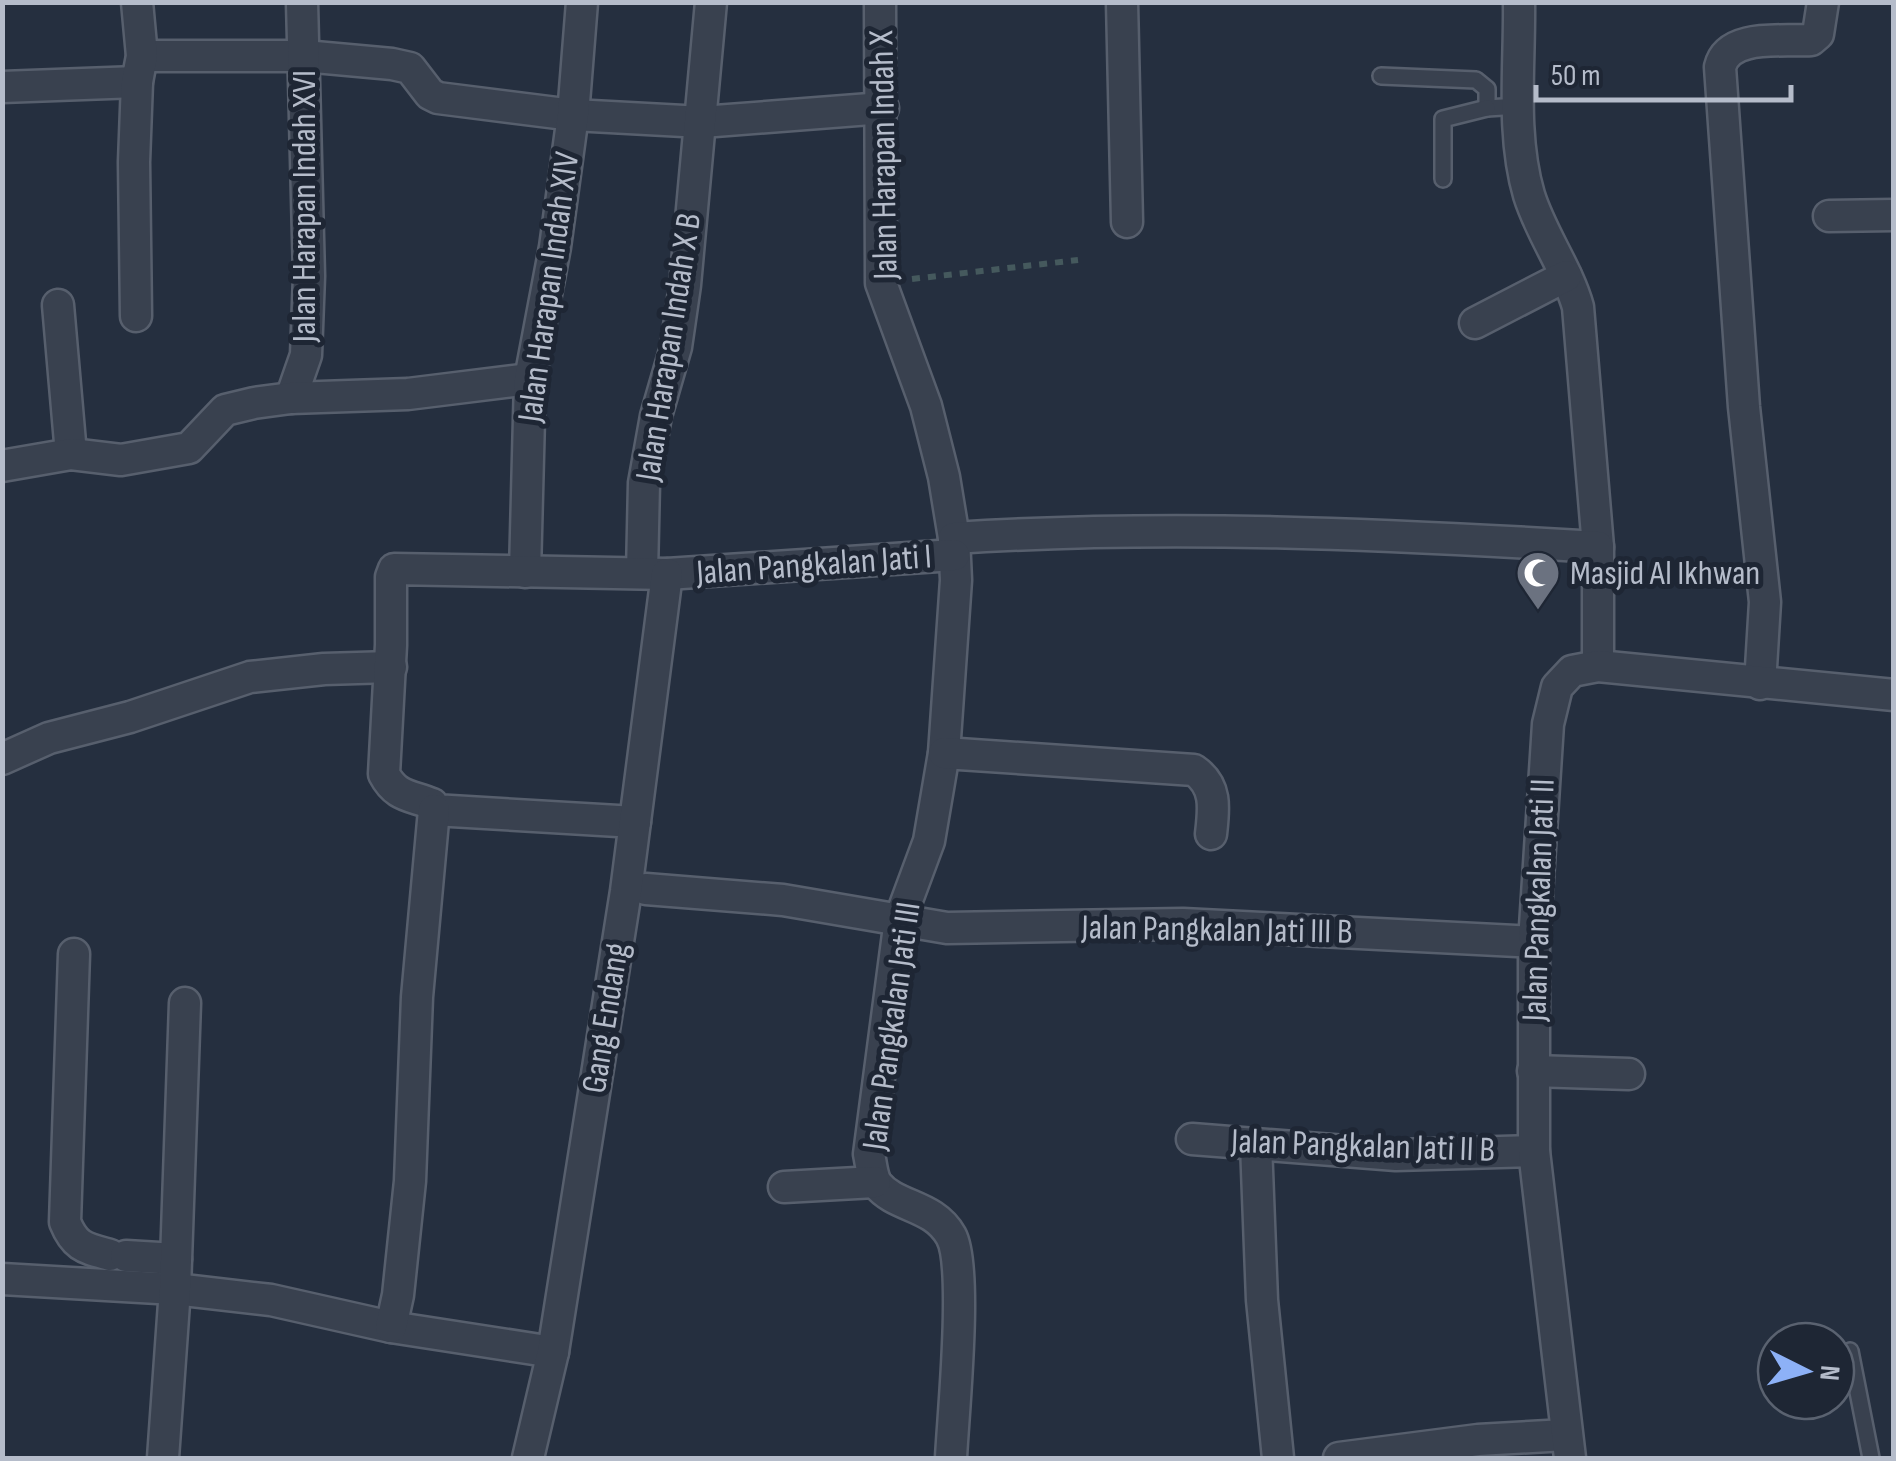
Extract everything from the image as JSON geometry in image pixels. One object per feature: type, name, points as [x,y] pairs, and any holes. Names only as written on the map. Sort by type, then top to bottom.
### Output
[{"type":"street","points":[[136,316],[132,211],[139,69],[137,2]]},
{"type":"street","name":"Jalan Harapan Indah XVI","points":[[291,398],[306,355],[309,276],[302,2]]},
{"type":"street","name":"Jalan Harapan Indah XIV","points":[[525,572],[530,379],[555,247],[573,115],[582,2]]},
{"type":"street","name":"Jalan Harapan Indah X B","points":[[655,574],[644,483],[656,416],[676,348],[702,122],[711,2]]},
{"type":"street","name":"Jalan Harapan Indah X","points":[[880,2],[881,283],[926,406],[944,478],[954,547]]},
{"type":"street","points":[[1122,2],[1127,222]]},
{"type":"street","points":[[1519,2],[1519,106],[1528,191],[1538,222],[1574,292],[1580,321],[1598,547],[1598,666],[1894,696]]},
{"type":"street","points":[[1760,684],[1765,602],[1744,408],[1720,67],[1722,55],[1734,47],[1811,40],[1818,34],[1823,2]]},
{"type":"street","points":[[2,88],[139,69],[304,56],[410,68],[430,94],[438,98],[573,115],[702,122],[883,108]]},
{"type":"street","points":[[1828,216],[1894,215]]},
{"type":"street","points":[[1475,323],[1566,276]]},
{"type":"street","points":[[58,305],[70,454]]},
{"type":"street","points":[[2,466],[70,454],[121,460],[190,448],[224,410],[291,398],[408,394],[530,379]]},
{"type":"street","name":"Jalan Pangkalan Jati I","points":[[390,667],[394,569],[655,574],[954,547],[1194,532],[1598,547]]},
{"type":"street","name":"Jalan Pangkalan Jati III","points":[[951,1458],[960,1274],[953,1238],[937,1217],[891,1195],[875,1182],[869,1154],[900,919],[929,841],[944,753],[956,580],[954,547]]},
{"type":"street","name":"Gang Endang","points":[[528,1458],[553,1352],[635,822],[655,574]]},
{"type":"street","name":"Jalan Pangkalan Jati II","points":[[1568,1447],[1534,1151],[1534,942],[1548,724],[1557,688],[1572,671],[1598,666]]},
{"type":"street","points":[[3,757],[49,738],[250,678],[297,671],[390,667],[384,774],[402,797],[432,804],[434,810],[417,997],[410,1181],[391,1327]]},
{"type":"street","points":[[944,753],[1194,770],[1206,778],[1212,792],[1211,834]]},
{"type":"street","points":[[434,810],[635,822]]},
{"type":"street","name":"Jalan Pangkalan Jati III B","points":[[646,889],[783,900],[946,928],[1182,924],[1534,942]]},
{"type":"street","points":[[74,954],[65,1222],[72,1239],[86,1248],[271,1300],[391,1327],[553,1352]]},
{"type":"street","points":[[163,1458],[176,1274],[185,1003]]},
{"type":"street","points":[[1534,1071],[1629,1074]]},
{"type":"street","name":"Jalan Pangkalan Jati II B","points":[[1192,1139],[1396,1154],[1534,1151]]},
{"type":"street","points":[[1256,1144],[1262,1300],[1278,1458]]},
{"type":"street","points":[[784,1187],[875,1182]]},
{"type":"street","points":[[2,1280],[176,1274]]},
{"type":"street","points":[[1339,1458],[1478,1440],[1568,1447]]},
{"type":"lane","points":[[1382,76],[1476,80],[1487,88],[1487,108]]},
{"type":"lane","points":[[1442,179],[1443,119],[1487,108],[1519,106]]},
{"type":"lane","points":[[1856,1382],[1871,1458]]},
{"type":"path","points":[[881,283],[1078,260]]},
{"type":"place","name":"Masjid Al Ikhwan","points":[[1538,611]]}]
